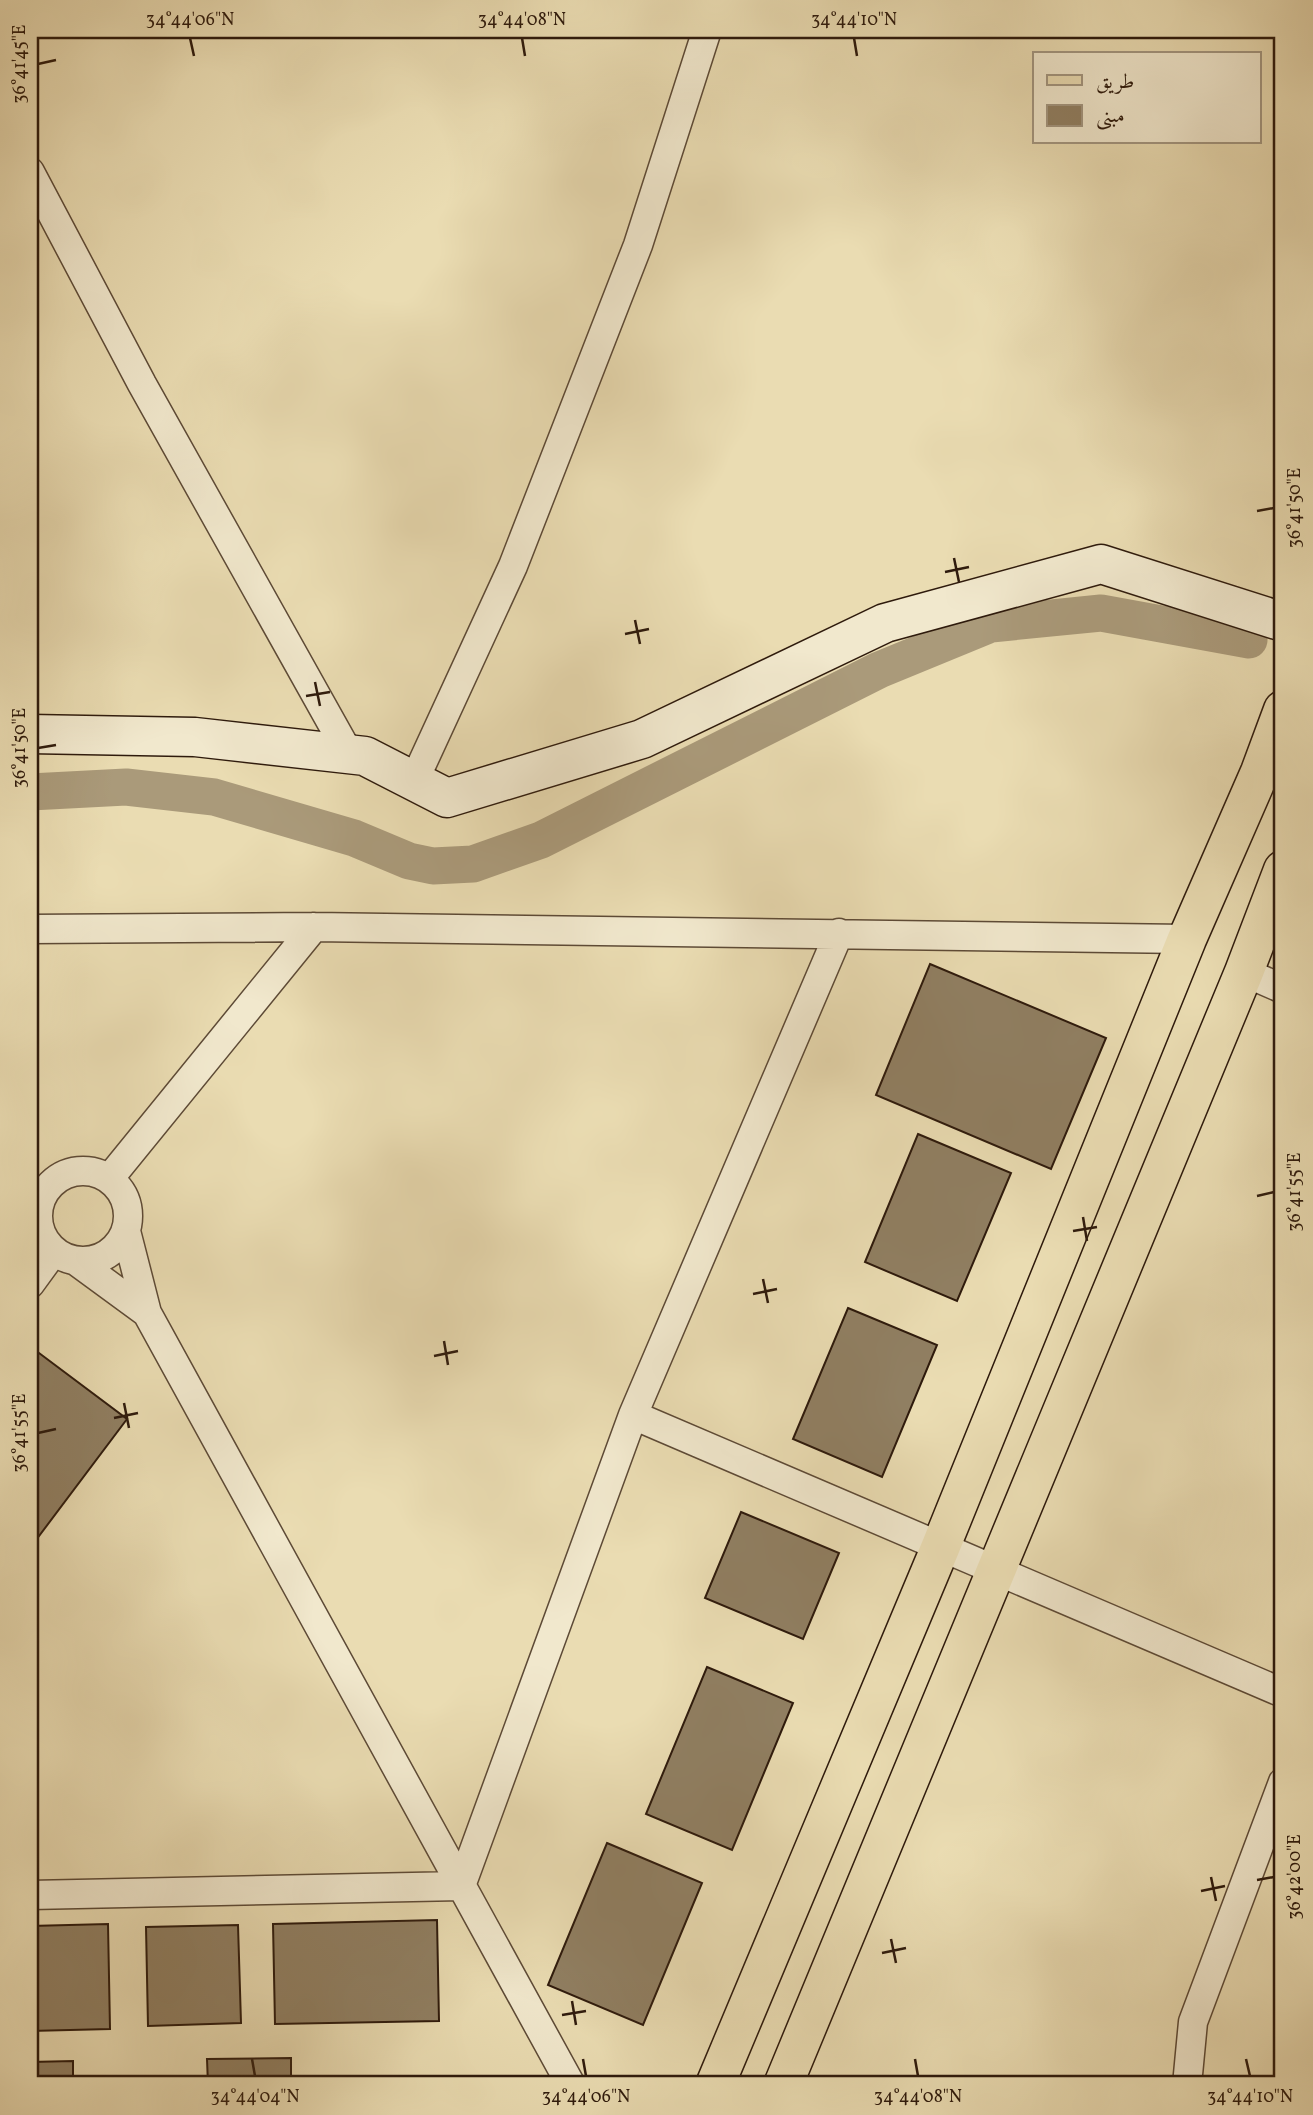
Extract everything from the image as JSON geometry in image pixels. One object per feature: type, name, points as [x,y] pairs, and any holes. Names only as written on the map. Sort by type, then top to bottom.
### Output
[{"type":"main road","points":[[715,2085],[941,1546],[1187,939],[1260,772],[1283,710]]},
{"type":"main road","points":[[783,2085],[1244,972],[1283,870]]},
{"type":"street","points":[[414,782],[513,566],[638,245],[707,30]]},
{"type":"street","points":[[30,172],[142,384],[349,754]]},
{"type":"street","points":[[30,734],[195,737],[365,756],[447,798],[642,739],[886,623],[1101,564],[1283,622]]},
{"type":"street","points":[[30,929],[314,927],[1187,939]]},
{"type":"street","points":[[109,1179],[314,927]]},
{"type":"street","points":[[461,1886],[634,1415],[839,933]]},
{"type":"street","points":[[1244,972],[1283,989]]},
{"type":"street","points":[[51,1246],[92,1261],[106,1255],[118,1245],[125,1231],[127,1203],[120,1189],[109,1179],[96,1172],[80,1171],[65,1175],[36,1198],[38,1215],[51,1246],[147,1313]]},
{"type":"street","points":[[125,1231],[147,1313],[571,2085]]},
{"type":"street","points":[[30,1284],[51,1246]]},
{"type":"street","points":[[634,1415],[1283,1693]]},
{"type":"street","points":[[1187,2085],[1193,2022],[1283,1782]]},
{"type":"street","points":[[30,1895],[461,1886]]},
{"type":"building","points":[[930,964],[1106,1038],[1051,1169],[876,1095]]},
{"type":"building","points":[[918,1134],[1011,1173],[957,1301],[865,1262]]},
{"type":"building","points":[[848,1308],[937,1345],[882,1477],[793,1439]]},
{"type":"building","points":[[39,1353],[127,1419],[33,1544],[30,1541],[30,1365]]},
{"type":"building","points":[[741,1512],[839,1553],[803,1639],[705,1598]]},
{"type":"building","points":[[707,1667],[793,1703],[732,1850],[646,1814]]},
{"type":"building","points":[[607,1843],[702,1883],[643,2025],[548,1985]]},
{"type":"building","points":[[437,1920],[439,2021],[275,2024],[273,1924]]},
{"type":"building","points":[[108,1924],[110,2029],[30,2031],[30,1926]]},
{"type":"building","points":[[238,1925],[241,2023],[148,2026],[146,1927]]},
{"type":"building","points":[[291,2058],[291,2085],[208,2085],[207,2059]]},
{"type":"building","points":[[73,2061],[73,2085],[30,2085],[30,2062]]},
{"type":"building","points":[[194,2076],[194,2085],[106,2085],[106,2078]]},
{"type":"waterway","points":[[30,792],[126,787],[214,797],[354,838],[409,861],[433,866],[473,864],[541,840],[879,670],[991,624],[1101,613],[1249,640]]}]
